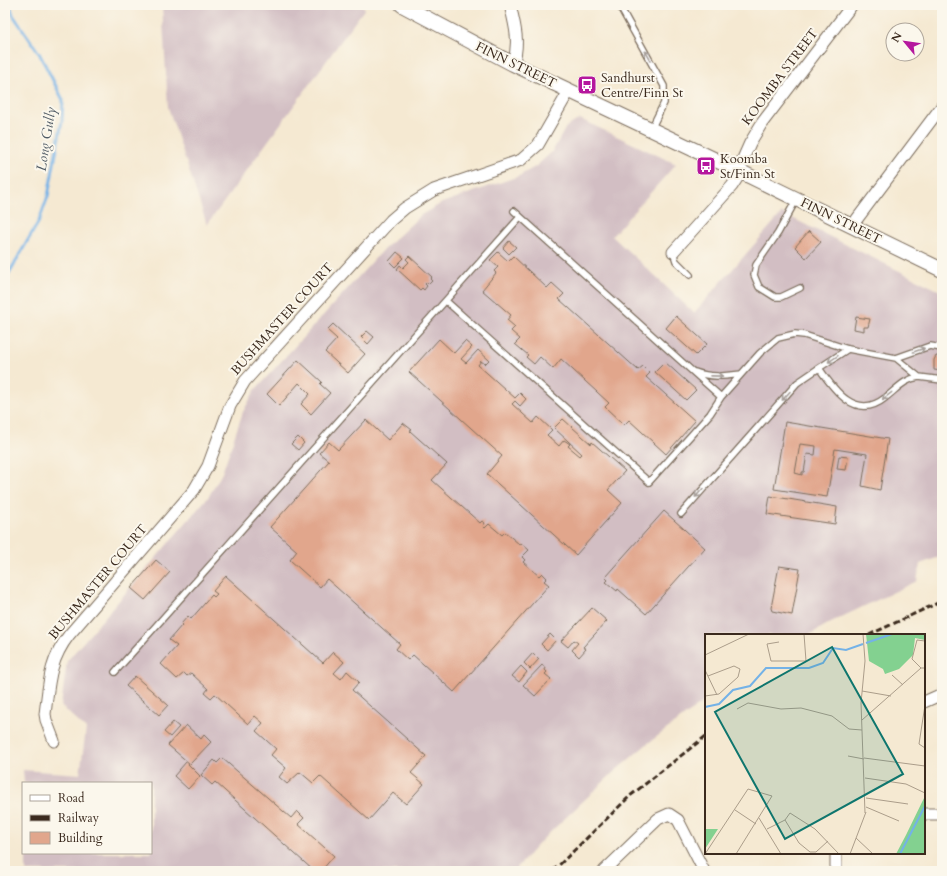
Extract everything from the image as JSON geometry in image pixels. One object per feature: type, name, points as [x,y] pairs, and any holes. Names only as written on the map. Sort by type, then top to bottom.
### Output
[{"type":"street","name":"FINN STREET","points":[[402,5],[513,64],[740,171],[855,223],[942,270]]},
{"type":"street","points":[[510,5],[517,39],[517,52],[513,64]]},
{"type":"street","name":"KOOMBA STREET","points":[[673,252],[732,186],[740,171],[750,142],[762,123],[852,5]]},
{"type":"street","name":"BUSHMASTER COURT","points":[[54,741],[45,714],[50,677],[55,656],[69,635],[194,490],[208,466],[230,406],[253,370],[391,220],[405,208],[434,190],[521,160],[538,145],[569,91]]},
{"type":"street","points":[[855,223],[942,106]]},
{"type":"street","name":"FINN STREET","points":[[740,171],[796,199],[942,260]]},
{"type":"street","points":[[925,702],[942,694]]},
{"type":"street","points":[[604,871],[658,819],[669,814],[678,820],[704,871]]},
{"type":"street","points":[[925,814],[942,814]]},
{"type":"street","points":[[836,854],[836,871]]},
{"type":"lane","points":[[619,5],[664,86],[664,103],[651,129]]},
{"type":"lane","points":[[796,199],[778,233],[756,265],[754,275],[759,287],[775,297],[781,297],[800,288]]},
{"type":"lane","points":[[514,211],[721,397]]},
{"type":"lane","points":[[115,672],[520,217]]},
{"type":"lane","points":[[673,252],[676,260],[690,275]]},
{"type":"lane","points":[[446,301],[649,482],[710,414],[721,397],[741,374],[770,344],[778,338],[795,334],[813,337],[848,349],[896,358],[919,376]]},
{"type":"lane","points":[[896,358],[926,347],[942,348]]},
{"type":"lane","points":[[681,514],[797,383],[848,349]]},
{"type":"lane","points":[[819,368],[840,397],[850,402],[864,405],[874,404],[884,399],[906,380],[919,376],[942,380]]},
{"type":"lane","points":[[693,372],[705,376],[721,377],[741,374]]},
{"type":"shaded area","points":[[162,5],[361,5],[365,8],[207,225],[168,107]]},
{"type":"shaded area","points":[[580,119],[676,164],[612,236],[694,313],[782,213],[942,292],[942,556],[920,564],[917,581],[833,621],[811,634],[705,634],[705,701],[647,744],[614,772],[543,839],[514,871],[26,871],[26,854],[152,854],[152,782],[24,782],[23,770],[80,774],[86,729],[61,706],[67,661],[209,496],[222,473],[243,412],[255,390],[381,252],[421,215],[442,203],[519,176],[535,167],[552,152],[566,127]]},
{"type":"building","points":[[809,231],[821,242],[806,258],[795,247]]},
{"type":"building","points":[[509,241],[516,247],[509,254],[503,248]]},
{"type":"building","points":[[397,252],[404,258],[395,267],[389,261]]},
{"type":"building","points":[[498,252],[508,261],[513,256],[547,288],[552,283],[564,294],[559,299],[638,370],[643,366],[650,373],[646,377],[695,421],[666,454],[629,420],[624,425],[605,407],[609,403],[561,359],[553,369],[540,357],[534,364],[526,357],[528,355],[515,344],[520,339],[511,331],[515,327],[507,320],[511,315],[482,290],[496,273],[494,271],[498,267],[490,260]]},
{"type":"building","points":[[409,256],[432,277],[430,279],[432,281],[429,284],[427,282],[425,284],[427,286],[424,290],[422,288],[420,290],[397,269],[400,265],[403,268],[409,262],[406,259]]},
{"type":"building","points":[[676,316],[707,344],[696,355],[666,328]]},
{"type":"building","points":[[856,317],[870,319],[868,327],[864,327],[864,331],[854,329]]},
{"type":"building","points":[[333,324],[365,354],[348,373],[325,352],[337,339],[327,330]]},
{"type":"building","points":[[367,331],[374,337],[368,344],[361,337]]},
{"type":"building","points":[[439,339],[454,353],[465,341],[472,347],[461,359],[466,363],[478,350],[489,360],[485,364],[481,361],[478,365],[515,398],[520,393],[526,399],[520,406],[515,401],[512,404],[533,423],[538,417],[552,430],[547,435],[559,446],[564,440],[570,444],[568,446],[580,456],[582,454],[554,428],[563,419],[625,471],[608,490],[622,503],[576,555],[487,474],[502,456],[409,372]]},
{"type":"building","points":[[936,356],[942,357],[942,371],[934,370],[934,360]]},
{"type":"building","points":[[298,360],[322,382],[320,384],[330,393],[311,414],[301,404],[310,394],[299,383],[279,406],[267,394]]},
{"type":"building","points":[[665,362],[696,390],[686,400],[655,372]]},
{"type":"building","points":[[366,420],[388,440],[403,423],[412,430],[410,431],[447,464],[432,480],[480,523],[482,521],[485,523],[483,526],[485,528],[489,524],[502,535],[505,532],[519,544],[521,543],[529,550],[522,557],[525,560],[523,562],[539,576],[542,573],[547,578],[544,581],[549,585],[454,692],[413,655],[408,660],[396,649],[400,644],[327,579],[320,587],[290,560],[297,551],[270,527],[329,461],[319,453],[329,442],[338,450]]},
{"type":"building","points":[[785,422],[888,439],[880,490],[862,486],[867,454],[835,449],[827,497],[774,489]],"holes":[[[800,444],[816,446],[815,455],[807,454],[804,472],[802,472],[802,475],[795,473]]]},
{"type":"building","points":[[298,437],[304,443],[298,450],[291,444]]},
{"type":"building","points":[[839,456],[848,457],[846,470],[837,469]]},
{"type":"building","points":[[770,496],[837,507],[835,524],[767,514]]},
{"type":"building","points":[[664,511],[705,548],[646,614],[618,589],[617,591],[606,582],[608,580],[605,577]]},
{"type":"building","points":[[156,560],[170,572],[145,600],[131,588]]},
{"type":"building","points":[[779,566],[800,569],[792,615],[772,611],[771,608]]},
{"type":"building","points":[[226,576],[323,663],[333,652],[344,662],[334,673],[341,679],[347,671],[359,682],[352,690],[426,756],[411,773],[424,784],[406,804],[393,793],[369,820],[320,776],[313,783],[300,772],[287,784],[279,777],[286,768],[271,755],[276,749],[256,731],[263,723],[255,716],[248,724],[215,694],[211,698],[205,693],[208,689],[191,673],[187,676],[184,673],[177,679],[161,664],[177,646],[169,640],[188,616],[191,619],[212,595],[214,597],[217,594],[213,591]]},
{"type":"building","points":[[592,608],[607,621],[583,647],[586,649],[579,657],[572,650],[578,643],[574,640],[568,647],[561,641]]},
{"type":"building","points":[[550,634],[556,640],[547,650],[541,644]]},
{"type":"building","points":[[533,653],[539,659],[530,669],[524,663]]},
{"type":"building","points":[[542,665],[546,668],[545,670],[547,672],[545,674],[551,679],[535,696],[523,685]]},
{"type":"building","points":[[521,666],[527,672],[519,682],[512,676]]},
{"type":"building","points":[[135,676],[168,705],[159,715],[126,686]]},
{"type":"building","points":[[173,722],[179,727],[170,737],[164,732]]},
{"type":"building","points":[[186,725],[201,739],[204,735],[211,742],[190,764],[168,745]]},
{"type":"building","points":[[222,758],[291,818],[297,811],[304,818],[298,824],[334,856],[321,871],[314,871],[215,782],[212,785],[201,775],[214,760],[217,763]]},
{"type":"building","points":[[186,762],[200,776],[188,789],[174,776]]},
{"type":"waterway","name":"Long Gully","points":[[5,280],[39,221],[48,196],[62,121],[63,100],[39,53],[13,15],[10,5]]},
{"type":"railway","points":[[871,634],[942,601]]},
{"type":"railway","points":[[553,871],[630,796],[705,737]]},
{"type":"place","name":"Sandhurst Centre/Finn St","points":[[587,85]]},
{"type":"place","name":"Koomba St/Finn St","points":[[706,166]]}]
